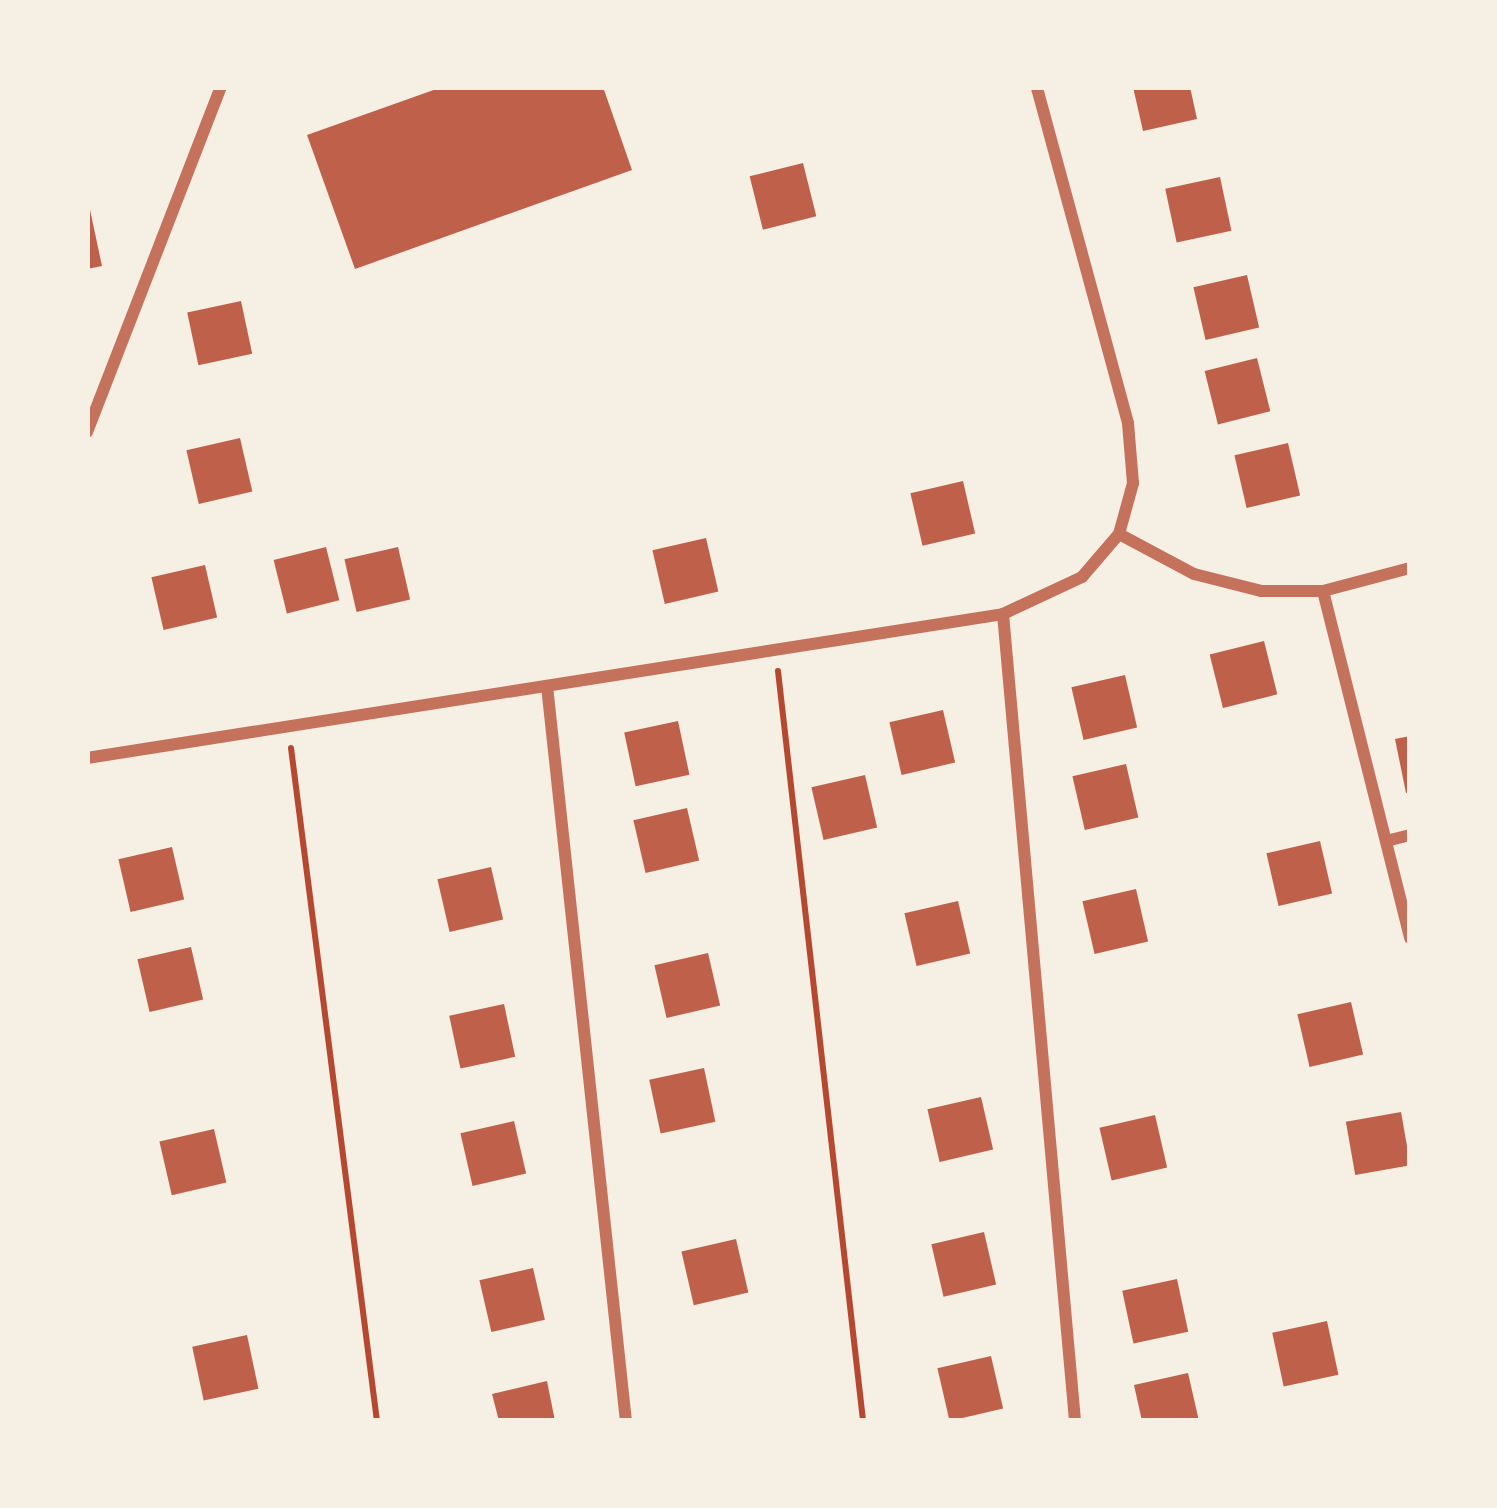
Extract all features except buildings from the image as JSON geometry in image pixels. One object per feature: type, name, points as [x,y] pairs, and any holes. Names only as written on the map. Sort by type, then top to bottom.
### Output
[{"type":"street","points":[[87,432],[221,87]]},
{"type":"street","points":[[87,758],[1004,614],[1082,577],[1119,534],[1132,483],[1128,423],[1037,87]]},
{"type":"street","points":[[1119,534],[1194,574],[1262,591],[1323,592],[1410,568]]},
{"type":"street","points":[[1323,592],[1410,938]]},
{"type":"street","points":[[1004,614],[1075,1421]]},
{"type":"street","points":[[547,686],[626,1421]]},
{"type":"street","points":[[1385,841],[1410,835]]},
{"type":"path","points":[[775,650],[863,1421]]},
{"type":"path","points":[[288,727],[377,1421]]}]
